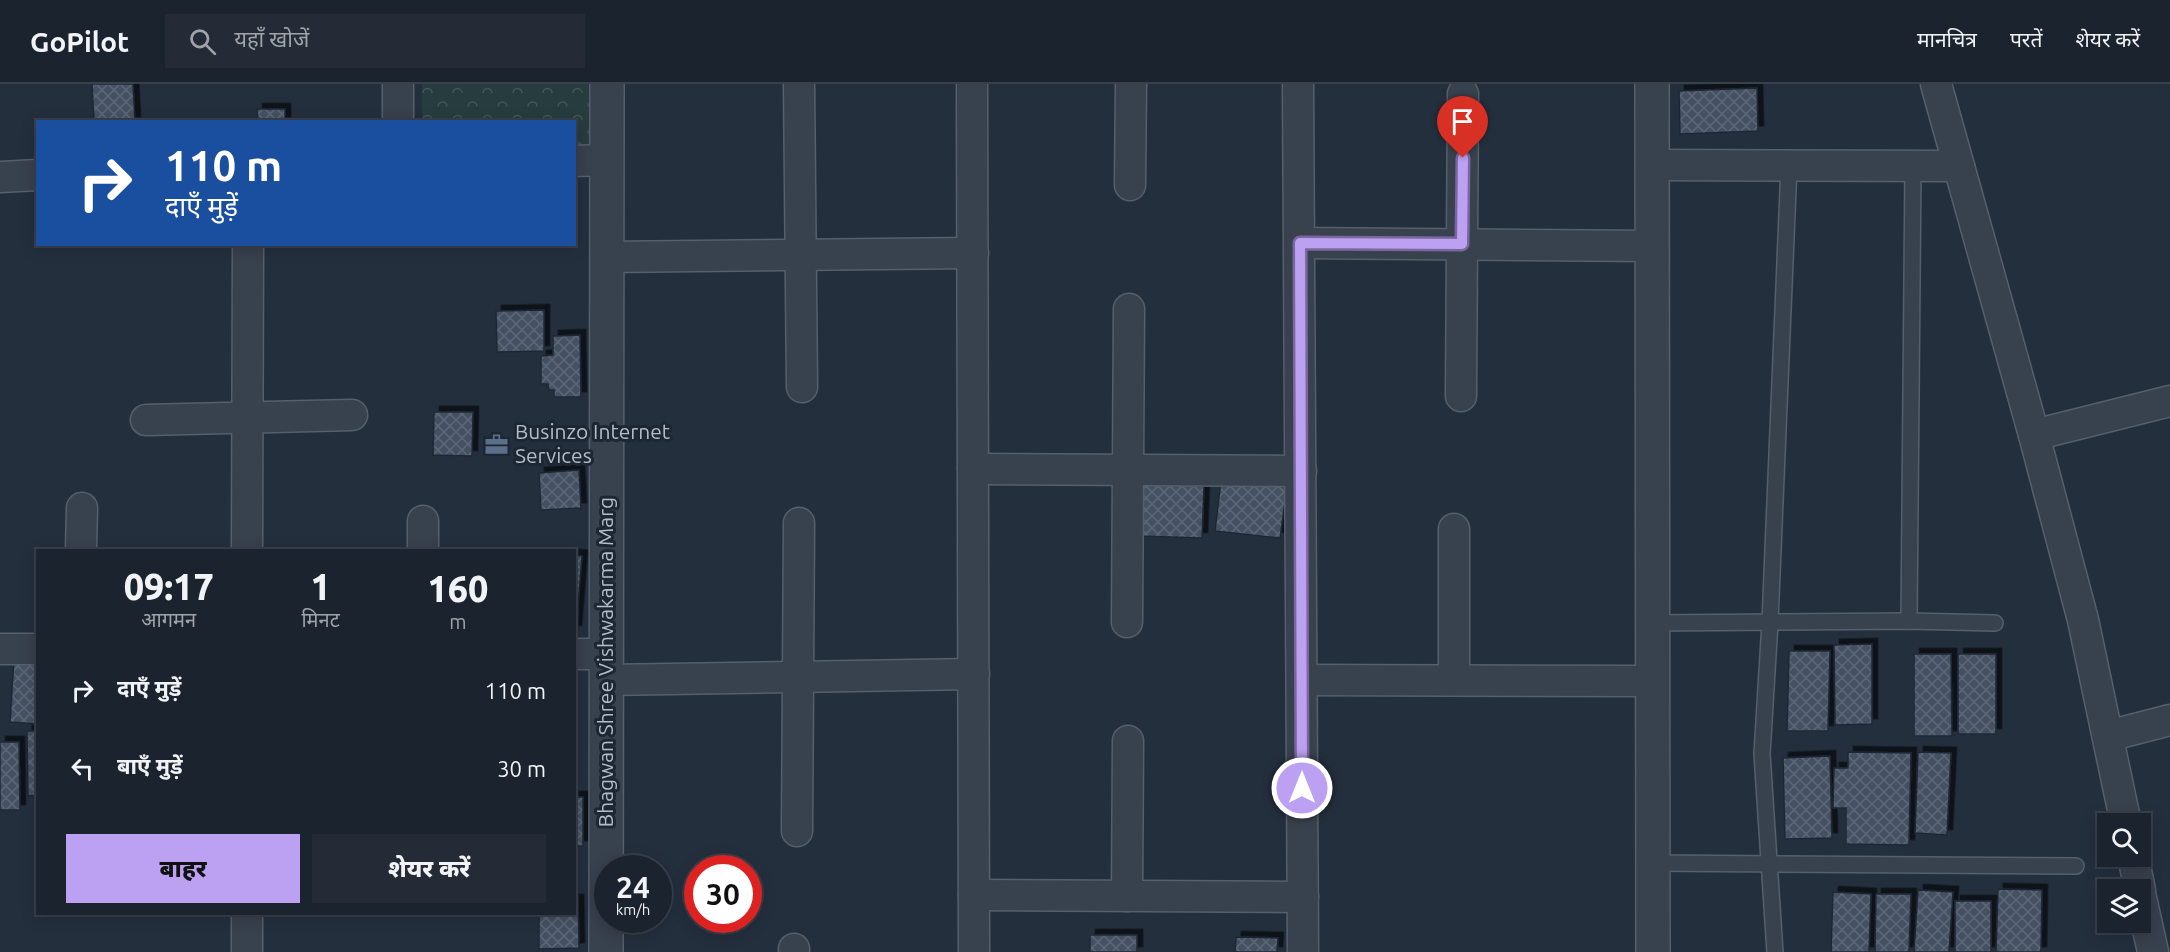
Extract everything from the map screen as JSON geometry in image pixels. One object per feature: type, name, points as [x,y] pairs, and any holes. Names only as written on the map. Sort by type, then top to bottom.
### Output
[{"type":"street","points":[[398,84],[398,120]]},
{"type":"street","name":"Bhagwan Shree Vishwakarma Marg","points":[[606,952],[607,84]]},
{"type":"street","points":[[972,84],[974,952]]},
{"type":"street","points":[[1130,185],[1131,84]]},
{"type":"street","points":[[1298,84],[1303,952]]},
{"type":"street","points":[[1652,84],[1653,952]]},
{"type":"street","points":[[1936,84],[2083,620],[2124,813]]},
{"type":"street","points":[[799,86],[802,387]]},
{"type":"street","points":[[1461,396],[1463,94]]},
{"type":"street","points":[[576,161],[607,160]]},
{"type":"street","points":[[1652,165],[1959,166]]},
{"type":"street","points":[[0,177],[36,176]]},
{"type":"street","points":[[1300,243],[1651,246]]},
{"type":"street","points":[[247,549],[248,246]]},
{"type":"street","points":[[606,256],[973,253]]},
{"type":"street","points":[[1127,622],[1129,309]]},
{"type":"street","points":[[2034,435],[2170,400]]},
{"type":"street","points":[[146,420],[352,415]]},
{"type":"street","points":[[974,469],[1300,471]]},
{"type":"street","points":[[81,549],[82,508]]},
{"type":"street","points":[[423,521],[423,549]]},
{"type":"street","points":[[797,831],[799,523]]},
{"type":"street","points":[[1454,529],[1454,680]]},
{"type":"street","points":[[0,649],[36,649]]},
{"type":"street","points":[[576,655],[606,667],[798,677],[974,674]]},
{"type":"street","points":[[1302,680],[1653,681]]},
{"type":"street","points":[[2108,736],[2170,720]]},
{"type":"street","points":[[1127,896],[1128,741]]},
{"type":"street","points":[[974,895],[1303,897]]},
{"type":"street","points":[[247,915],[247,952]]},
{"type":"street","points":[[2148,933],[2152,952]]},
{"type":"lane","points":[[1774,952],[1762,754],[1770,622],[1789,166]]},
{"type":"lane","points":[[1909,621],[1913,166]]},
{"type":"lane","points":[[1653,623],[1909,621],[1995,623]]},
{"type":"lane","points":[[1653,863],[2076,866]]},
{"type":"green space","points":[[422,84],[598,84],[598,149],[576,149],[576,120],[422,120]]},
{"type":"building","points":[[92,84],[133,84],[135,120],[94,120]]},
{"type":"building","points":[[1757,88],[1758,131],[1680,134],[1679,91]]},
{"type":"building","points":[[257,109],[285,109],[285,120],[258,120]]},
{"type":"building","points":[[544,310],[544,351],[497,352],[496,311]]},
{"type":"building","points":[[580,335],[581,397],[554,397],[554,390],[549,390],[548,384],[541,384],[541,356],[553,355],[553,336]]},
{"type":"building","points":[[434,412],[473,412],[472,456],[433,455]]},
{"type":"building","points":[[579,470],[581,508],[541,510],[539,473]]},
{"type":"building","points":[[1221,480],[1287,487],[1280,538],[1215,531]]},
{"type":"building","points":[[1140,484],[1204,486],[1202,538],[1139,536]]},
{"type":"building","points":[[576,555],[582,556],[576,631]]},
{"type":"building","points":[[1872,644],[1872,724],[1835,725],[1834,645]]},
{"type":"building","points":[[1789,651],[1830,651],[1828,731],[1787,731]]},
{"type":"building","points":[[1914,654],[1951,654],[1952,736],[1914,736]]},
{"type":"building","points":[[1958,654],[1996,654],[1996,734],[1958,734]]},
{"type":"building","points":[[14,658],[36,659],[36,724],[10,722]]},
{"type":"building","points":[[27,731],[36,731],[36,795],[28,796]]},
{"type":"building","points":[[0,742],[19,742],[20,810],[0,810]]},
{"type":"building","points":[[1848,752],[1911,753],[1909,845],[1846,844],[1846,808],[1833,808],[1834,768],[1848,768]]},
{"type":"building","points":[[1918,752],[1951,753],[1947,835],[1915,833]]},
{"type":"building","points":[[1830,756],[1832,838],[1785,839],[1783,758]]},
{"type":"building","points":[[576,797],[583,797],[583,846],[576,846]]},
{"type":"building","points":[[1998,889],[2042,890],[2041,952],[1996,952]]},
{"type":"building","points":[[1918,890],[1953,892],[1949,952],[1914,952]]},
{"type":"building","points":[[1833,892],[1871,894],[1869,952],[1831,952]]},
{"type":"building","points":[[1876,894],[1911,894],[1909,952],[1875,952]]},
{"type":"building","points":[[576,900],[578,900],[579,948],[539,949],[539,915],[576,915]]},
{"type":"building","points":[[1955,901],[1991,901],[1991,952],[1955,952]]},
{"type":"building","points":[[1090,935],[1137,935],[1137,952],[1090,952]]},
{"type":"building","points":[[1236,937],[1278,938],[1277,952],[1235,952]]},
{"type":"place","name":"Businzo Internet Services","points":[[497,444]]},
{"type":"route","points":[[1302,788],[1300,243],[1462,244],[1463,158]]}]
